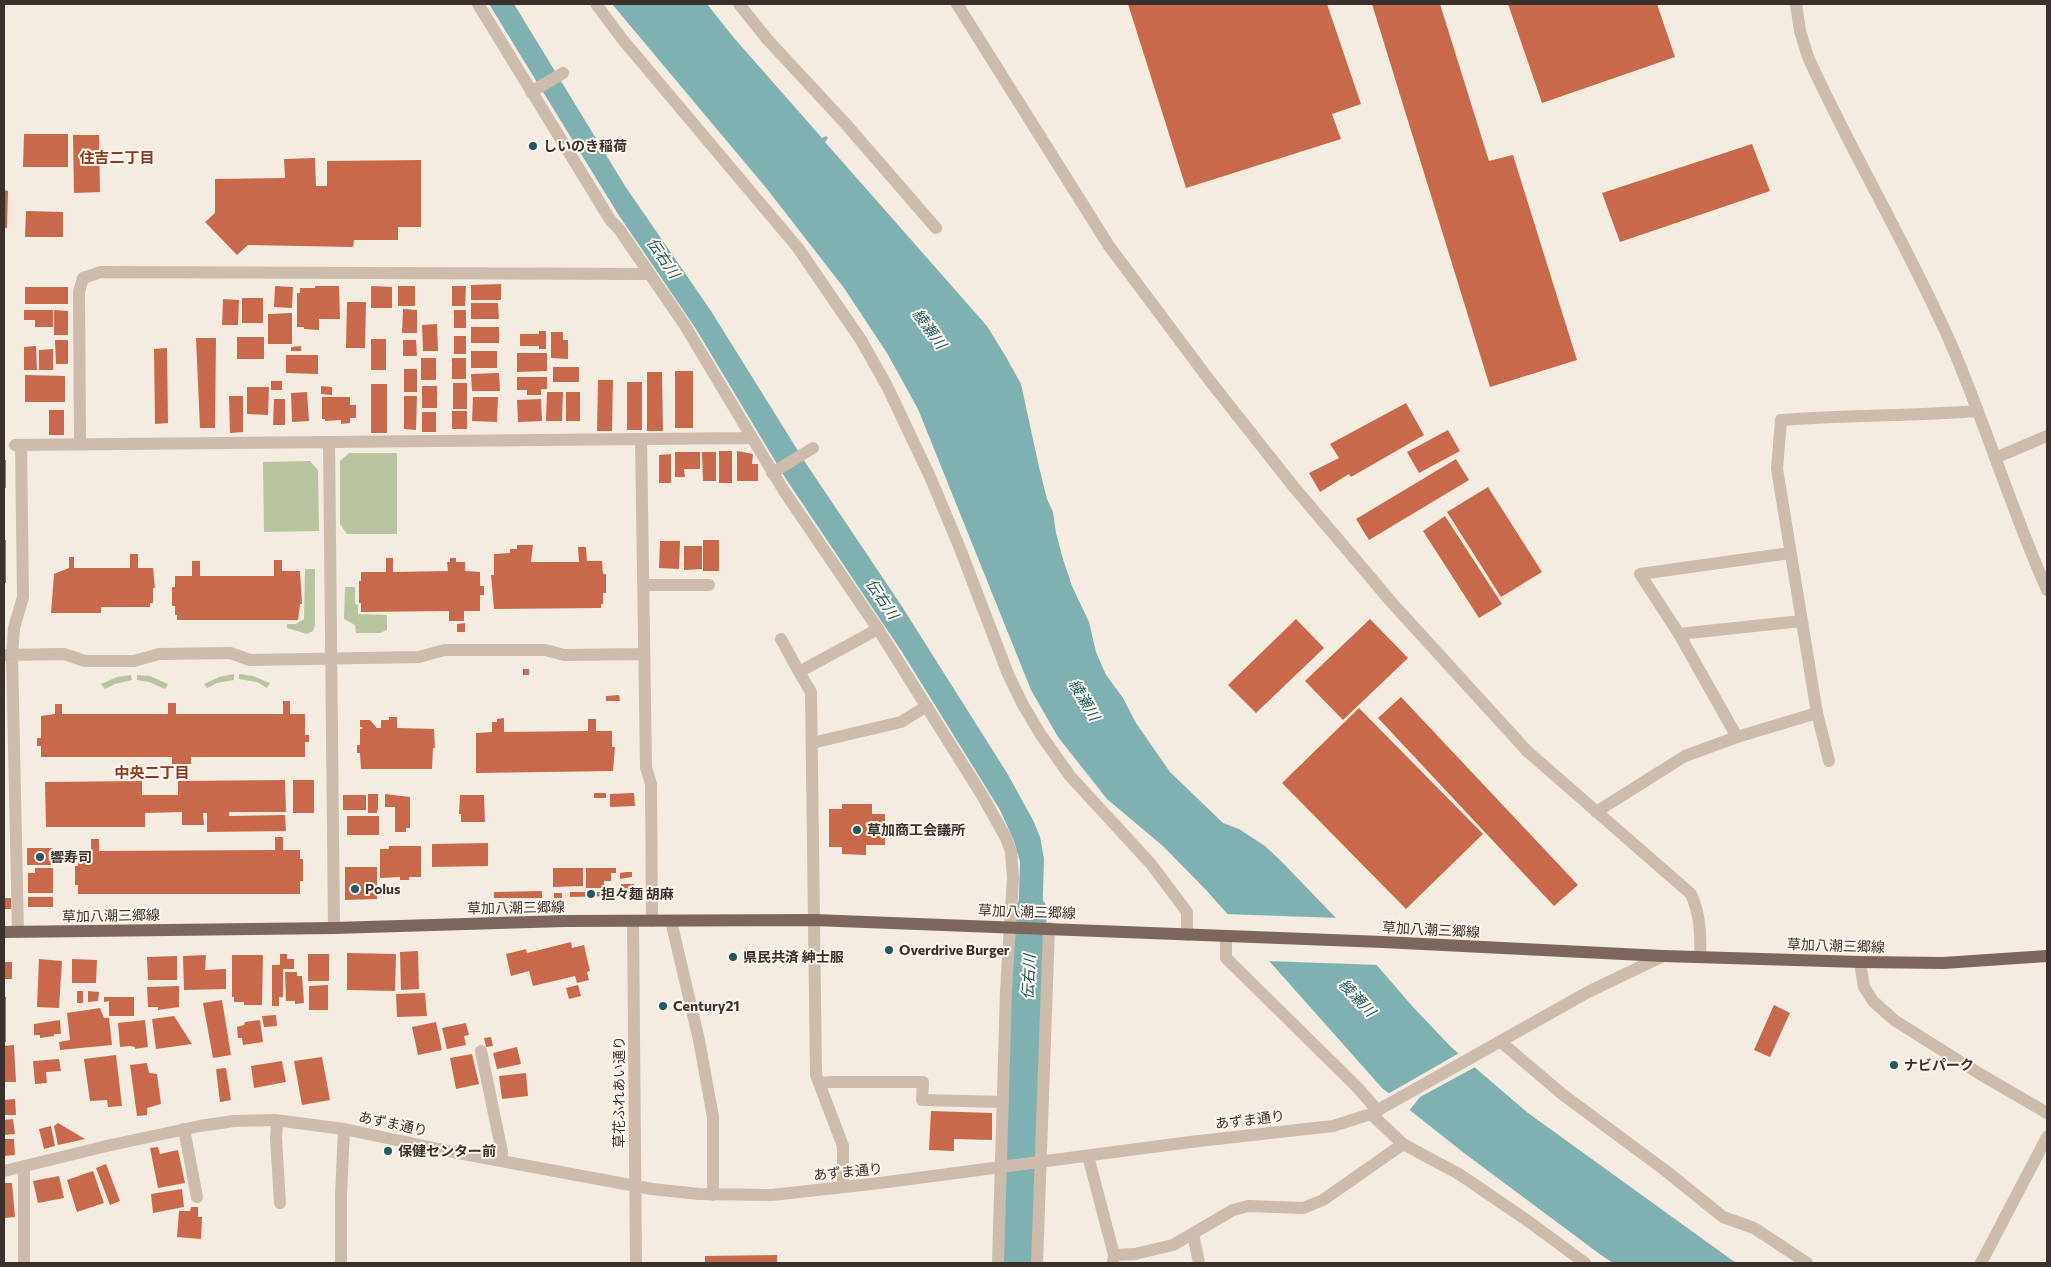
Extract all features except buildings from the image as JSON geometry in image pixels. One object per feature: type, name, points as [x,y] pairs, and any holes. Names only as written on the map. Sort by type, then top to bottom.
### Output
[{"type":"main road","name":"草加八潮三郷線","points":[[4,932],[334,928],[564,921],[814,920],[1046,928],[1662,956],[1860,962],[1943,963],[2047,956]]},
{"type":"street","points":[[478,4],[611,222],[648,272],[719,381],[751,438],[927,706],[1006,838],[1011,852],[1014,927],[1006,991],[1004,1166],[998,1263]]},
{"type":"street","points":[[596,4],[686,116],[798,248],[861,340],[887,386],[931,479],[1008,674],[1023,705],[1041,735],[1070,776],[1151,864],[1187,912],[1187,935]]},
{"type":"street","points":[[739,4],[767,39],[844,122],[936,228]]},
{"type":"street","points":[[957,4],[1110,246],[1216,389],[1293,486],[1393,604],[1527,751],[1691,894],[1700,920],[1700,957]]},
{"type":"street","points":[[1796,4],[1800,31],[1812,65],[1951,343],[2017,518],[2047,590]]},
{"type":"street","points":[[531,92],[563,73]]},
{"type":"street","points":[[80,444],[79,292],[83,278],[101,272],[645,274],[648,272]]},
{"type":"street","points":[[1829,761],[1817,713],[1777,468],[1781,420],[1834,416],[1916,416],[1978,411]]},
{"type":"street","points":[[1995,458],[2047,436]]},
{"type":"street","points":[[18,932],[8,655],[23,597],[18,445],[751,438]]},
{"type":"street","points":[[642,440],[646,767],[651,784],[652,921]]},
{"type":"street","points":[[329,442],[334,928]]},
{"type":"street","points":[[775,472],[809,451]]},
{"type":"street","points":[[1737,737],[1679,634],[1640,574],[1790,553]]},
{"type":"street","points":[[644,585],[709,585]]},
{"type":"street","points":[[1679,634],[1801,621]]},
{"type":"street","points":[[799,672],[878,629]]},
{"type":"street","points":[[781,639],[811,692],[816,1075],[843,1146],[843,1187]]},
{"type":"street","points":[[8,655],[64,654],[85,661],[134,661],[159,654],[230,653],[250,660],[419,657],[444,650],[545,650],[564,655],[644,654]]},
{"type":"street","points":[[812,743],[900,722],[927,706]]},
{"type":"street","points":[[1596,812],[1685,756],[1737,737],[1817,713]]},
{"type":"street","name":"草花ふれあい通り","points":[[633,921],[636,1263]]},
{"type":"street","points":[[671,921],[699,1040],[713,1117],[713,1195]]},
{"type":"street","points":[[1037,1263],[1038,1162],[1046,928]]},
{"type":"street","points":[[1222,936],[1226,958],[1357,1087],[1375,1112],[1403,1144],[1459,1174],[1528,1220],[1584,1263]]},
{"type":"street","name":"あずま通り","points":[[4,1171],[184,1129],[234,1121],[278,1121],[344,1129],[635,1186],[713,1195],[772,1195],[1333,1126],[1375,1112],[1588,992],[1662,956]]},
{"type":"street","points":[[1860,962],[1864,986],[1873,1001],[1894,1020],[2047,1113]]},
{"type":"street","points":[[1501,1042],[1562,1094],[1666,1171],[1723,1217],[1754,1228],[1807,1263]]},
{"type":"street","points":[[481,1052],[500,1143],[501,1160]]},
{"type":"street","points":[[819,1083],[923,1082],[922,1100],[1004,1102]]},
{"type":"street","points":[[278,1121],[276,1138],[280,1203]]},
{"type":"street","points":[[184,1129],[197,1197]]},
{"type":"street","points":[[341,1263],[344,1129]]},
{"type":"street","points":[[1981,1263],[2047,1137]]},
{"type":"street","points":[[1088,1156],[1113,1259],[1174,1245],[1233,1210],[1248,1206],[1303,1208],[1323,1200],[1403,1144]]},
{"type":"street","points":[[24,1166],[24,1263]]},
{"type":"street","points":[[1193,1234],[1199,1263]]},
{"type":"green space","points":[[349,453],[397,453],[397,534],[347,534],[340,524],[340,461]]},
{"type":"green space","points":[[310,461],[318,470],[319,531],[264,532],[263,462]]},
{"type":"green space","points":[[305,569],[315,569],[315,625],[313,631],[307,634],[287,628],[287,624],[296,624],[304,619]]},
{"type":"green space","points":[[345,587],[355,587],[355,604],[358,605],[358,614],[387,615],[387,630],[380,633],[356,633],[355,625],[344,619]]},
{"type":"green space","points":[[234,674],[234,680],[217,683],[207,688],[204,684],[219,677]]},
{"type":"green space","points":[[239,674],[253,676],[270,683],[267,688],[257,682],[239,679]]},
{"type":"green space","points":[[131,675],[132,680],[115,684],[105,689],[101,684],[117,677]]},
{"type":"green space","points":[[137,675],[150,676],[168,684],[165,689],[149,682],[137,680]]},
{"type":"water","points":[[489,4],[514,4],[625,186],[711,311],[805,462],[901,605],[1007,773],[1033,820],[1040,837],[1044,859],[1041,956],[1017,955],[1020,862],[1014,841],[1000,810],[902,652],[786,479],[696,329],[618,214]]},
{"type":"water","name":"綾瀬川","points":[[612,4],[707,4],[734,38],[822,138],[826,136],[828,138],[825,142],[987,326],[1021,384],[1039,467],[1047,499],[1053,512],[1063,559],[1072,586],[1089,622],[1096,652],[1106,675],[1123,698],[1136,723],[1170,772],[1223,823],[1239,829],[1265,846],[1281,861],[1335,917],[1413,1007],[1451,1047],[1528,1113],[1736,1263],[1613,1263],[1601,1255],[1464,1153],[1382,1088],[1207,891],[1164,847],[1107,799],[1058,737],[1031,690],[918,409],[887,353],[844,288],[767,189]]},
{"type":"pier","points":[[1018,905],[1043,906],[1042,949],[1017,948]]},
{"type":"pier","points":[[1224,914],[1339,918],[1380,965],[1266,961]]},
{"type":"pier","points":[[1461,1052],[1477,1066],[1420,1097],[1408,1112],[1386,1095]]},
{"type":"waterway","name":"伝右川","points":[[1016,1263],[1026,989],[1031,911]]},
{"type":"place","name":"しいのき稲荷","points":[[533,146]]},
{"type":"place","name":"草加商工会議所","points":[[857,830]]},
{"type":"place","name":"響寿司","points":[[40,857]]},
{"type":"place","name":"Polus","points":[[355,889]]},
{"type":"place","name":"担々麺 胡麻","points":[[591,894]]},
{"type":"place","name":"Overdrive Burger","points":[[889,950]]},
{"type":"place","name":"県民共済 紳士服","points":[[733,957]]},
{"type":"place","name":"Century21","points":[[663,1006]]},
{"type":"place","name":"ナビパーク","points":[[1894,1065]]},
{"type":"place","name":"保健センター前","points":[[388,1151]]},
{"type":"district","name":"住吉二丁目","points":[[117,158]]},
{"type":"district","name":"中央二丁目","points":[[152,773]]}]
